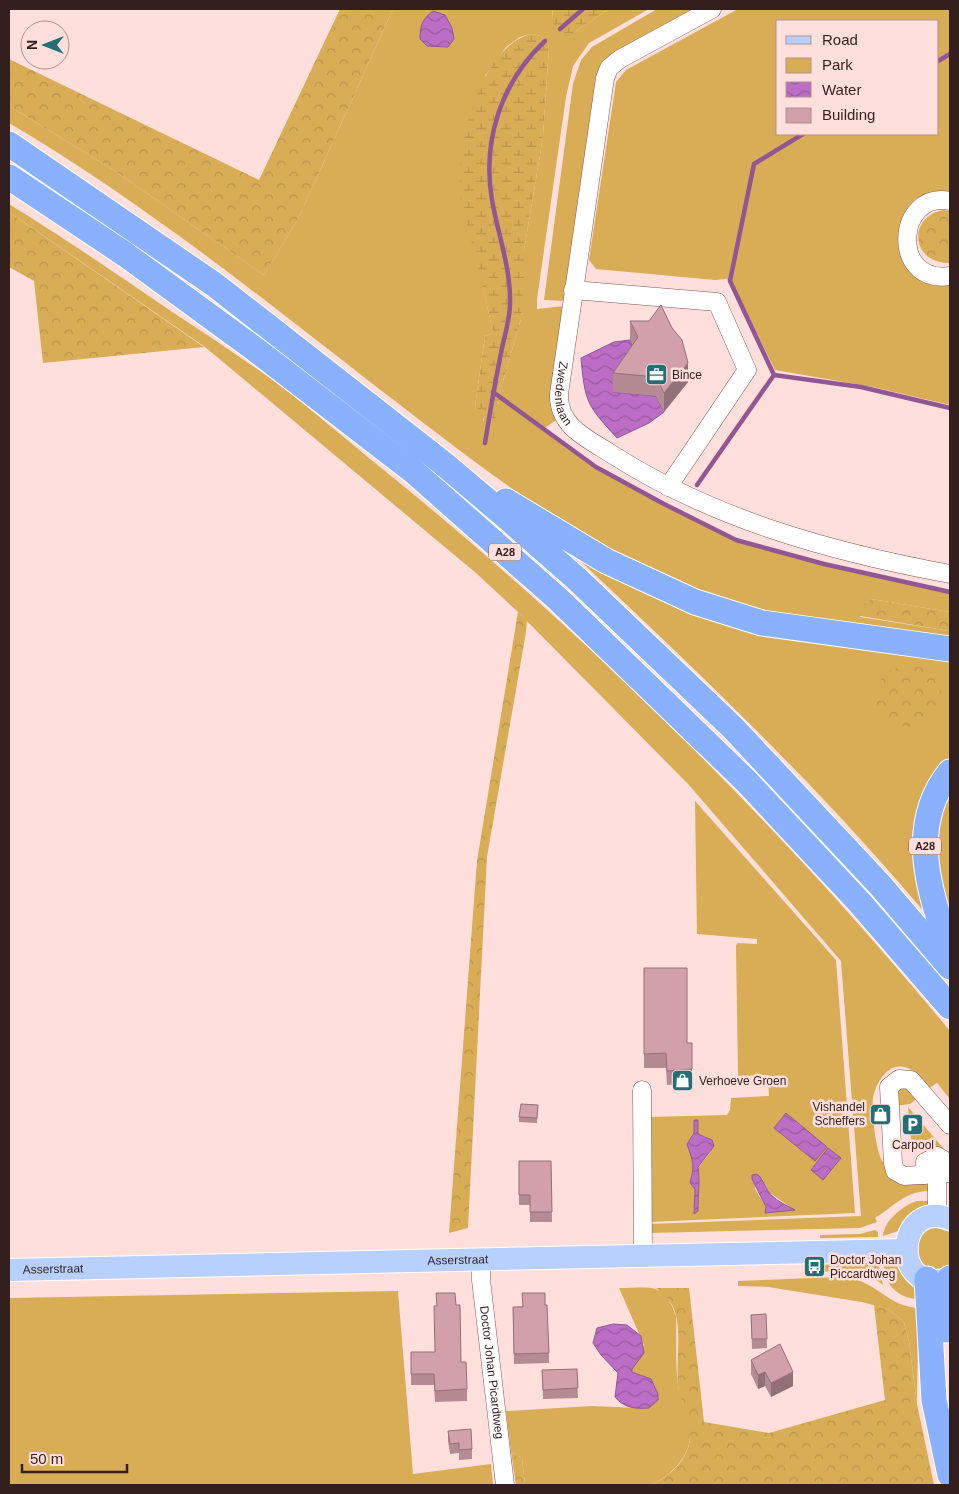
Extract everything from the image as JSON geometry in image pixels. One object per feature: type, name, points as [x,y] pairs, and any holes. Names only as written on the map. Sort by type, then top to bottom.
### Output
[{"type":"highway","name":"A28","points":[[9,144],[215,285],[444,464],[578,580],[733,728],[880,885],[950,967]]},
{"type":"highway","name":"A28","points":[[9,176],[126,255],[256,350],[412,470],[551,593],[632,668],[747,782],[860,902],[950,1007]]},
{"type":"highway","name":"A28","points":[[444,464],[606,561],[695,602],[762,623],[950,649]]},
{"type":"highway","name":"A28","points":[[950,772],[941,784],[932,804],[925,847],[929,886],[950,950]]},
{"type":"highway","points":[[942,1278],[946,1303],[950,1410]]},
{"type":"highway","points":[[942,1278],[934,1400],[950,1475]]},
{"type":"main road","points":[[942,1278],[913,1269],[905,1250],[907,1237],[913,1227],[922,1220],[944,1218]]},
{"type":"main road","name":"Asserstraat","points":[[9,1270],[481,1261],[905,1250]]},
{"type":"street","name":"Zwedenlaan","points":[[712,9],[620,59],[609,68],[605,78],[573,290],[559,394],[560,412],[574,430],[633,468],[668,487],[761,526],[851,554],[950,574]]},
{"type":"street","points":[[950,201],[935,201],[924,206],[908,224],[906,236],[907,248],[912,259],[920,268],[930,274],[950,276]]},
{"type":"street","points":[[573,290],[717,302],[747,370],[668,487]]},
{"type":"street","points":[[944,1218],[940,1174],[901,1176],[893,1168],[889,1087],[899,1078],[911,1080],[950,1125]]},
{"type":"street","points":[[642,1090],[643,1256]]},
{"type":"street","name":"Doctor Johan Picardtweg","points":[[481,1261],[481,1280],[505,1485]]},
{"type":"green space","points":[[340,9],[393,9],[298,219],[264,275],[112,169],[9,106],[9,59],[20,64],[20,70],[32,70],[259,180]]},
{"type":"green space","points":[[393,9],[553,9],[552,15],[573,33],[609,9],[649,9],[589,43],[573,66],[566,97],[537,299],[537,309],[564,306],[550,400],[556,420],[545,428],[569,448],[613,477],[736,540],[824,564],[950,592],[950,612],[871,599],[866,603],[860,603],[860,617],[950,631],[950,636],[813,619],[744,605],[681,585],[639,566],[599,544],[521,495],[447,441],[241,282],[150,215],[57,152],[9,123],[9,106],[112,169],[264,275],[298,219]],"holes":[[[530,34],[544,38],[549,47],[543,137],[524,250],[521,319],[501,388],[498,406],[483,421],[483,413],[475,406],[485,336],[493,333],[483,286],[485,76],[506,47],[520,37]]]},
{"type":"green space","points":[[553,9],[609,9],[573,33],[562,35],[553,23]]},
{"type":"green space","points":[[657,9],[699,9],[612,58],[565,301],[544,300],[573,84],[581,60],[592,47]]},
{"type":"green space","points":[[738,9],[950,9],[950,192],[927,193],[911,203],[902,219],[899,238],[902,258],[912,274],[928,284],[950,285],[950,405],[873,387],[775,370],[732,282],[726,279],[715,280],[596,269],[589,260],[616,82],[626,70]]},
{"type":"green space","points":[[530,34],[542,37],[546,40],[549,47],[543,137],[524,250],[524,288],[521,319],[501,388],[495,423],[490,427],[485,426],[482,413],[475,406],[485,336],[493,333],[460,197],[462,150],[474,101],[484,78],[497,59],[512,43]]},
{"type":"green space","points":[[9,204],[86,253],[267,376],[449,524],[601,659],[746,803],[816,877],[950,1031],[950,1099],[937,1083],[928,1089],[915,1072],[904,1067],[897,1067],[885,1073],[877,1085],[873,1098],[875,1131],[878,1150],[883,1162],[897,1172],[928,1183],[932,1191],[923,1191],[907,1196],[875,1218],[877,1222],[860,1228],[649,1233],[649,1224],[861,1216],[841,961],[689,785],[518,612],[476,573],[205,347],[9,212]]},
{"type":"green space","points":[[943,210],[950,211],[950,263],[937,261],[928,256],[921,249],[918,240],[923,222],[931,215]]},
{"type":"green space","points":[[9,212],[204,347],[43,363],[34,281],[9,267]]},
{"type":"green space","points":[[559,541],[642,587],[950,660],[950,760],[936,780],[936,926],[847,825],[754,728]]},
{"type":"green space","points":[[871,599],[950,612],[950,631],[860,616],[860,603],[866,603]]},
{"type":"green space","points":[[518,612],[527,621],[526,632],[487,857],[468,1228],[449,1233],[477,861]]},
{"type":"green space","points":[[916,666],[930,671],[939,677],[941,701],[935,717],[924,725],[909,727],[895,723],[883,714],[876,701],[878,685],[888,671]]},
{"type":"green space","points":[[950,791],[950,917],[935,865],[939,820]]},
{"type":"green space","points":[[695,801],[836,960],[855,1213],[648,1222],[648,1117],[727,1115],[730,1110],[731,1098],[769,1096],[768,1075],[738,1076],[736,945],[738,943],[757,944],[757,939],[697,934]],"holes":[[[786,1113],[827,1147],[815,1161],[774,1128]],[[694,1121],[698,1121],[698,1134],[706,1137],[711,1151],[698,1168],[698,1211],[694,1214],[695,1189],[690,1180],[693,1176],[694,1166],[687,1144],[694,1133]],[[762,1178],[769,1192],[794,1210],[766,1207],[755,1189],[755,1185]]]},
{"type":"green space","points":[[901,1084],[919,1097],[910,1104],[895,1106],[895,1088]]},
{"type":"green space","points":[[908,1107],[944,1149],[912,1151]]},
{"type":"green space","points":[[917,1201],[933,1201],[904,1229],[883,1236],[886,1225],[890,1220],[906,1206]]},
{"type":"green space","points":[[933,1227],[950,1232],[950,1265],[939,1269],[930,1268],[923,1264],[917,1249],[918,1241],[924,1233]]},
{"type":"green space","points":[[875,1230],[878,1232],[878,1237],[820,1238],[820,1235],[860,1234]]},
{"type":"green space","points":[[878,1262],[883,1285],[876,1279],[854,1271],[821,1272],[821,1266],[834,1263]]},
{"type":"green space","points":[[884,1262],[893,1263],[905,1268],[913,1279],[919,1299],[905,1296],[893,1289],[886,1277]]},
{"type":"green space","points":[[840,1277],[864,1283],[890,1299],[909,1307],[922,1308],[918,1335],[917,1404],[909,1342],[904,1322],[888,1309],[862,1302],[768,1287],[738,1286],[738,1281]]},
{"type":"green space","points":[[619,1288],[655,1289],[667,1297],[676,1316],[678,1385],[689,1422],[690,1433],[686,1452],[682,1460],[668,1474],[651,1485],[525,1485],[522,1458],[511,1452],[506,1411],[592,1406],[639,1408],[658,1394],[651,1379],[632,1372],[632,1365],[644,1345]]},
{"type":"green space","points":[[656,1288],[689,1288],[704,1422],[769,1433],[885,1400],[874,1305],[888,1309],[904,1322],[909,1342],[917,1404],[934,1485],[651,1485],[668,1475],[678,1466],[688,1448],[690,1440],[689,1424],[678,1385],[678,1332],[676,1315],[669,1300]]},
{"type":"green space","points":[[398,1291],[413,1474],[491,1464],[493,1485],[9,1485],[9,1298]]},
{"type":"green space","points":[[511,1452],[522,1458],[525,1485],[516,1485]]},
{"type":"water","points":[[433,11],[445,15],[452,28],[454,39],[448,47],[427,46],[420,39],[422,23]]},
{"type":"water","points":[[630,340],[638,356],[613,392],[656,396],[664,412],[649,423],[617,438],[599,418],[589,402],[584,385],[581,358],[614,342]]},
{"type":"water","points":[[786,1113],[827,1147],[815,1161],[774,1128]]},
{"type":"water","points":[[694,1120],[698,1120],[698,1134],[712,1140],[714,1146],[698,1167],[698,1211],[694,1214],[695,1189],[690,1183],[693,1163],[687,1144],[694,1133]]},
{"type":"water","points":[[828,1148],[841,1158],[823,1180],[811,1170]]},
{"type":"water","points":[[757,1174],[773,1197],[795,1210],[765,1213],[766,1207],[752,1179],[752,1175]]},
{"type":"water","points":[[613,1324],[627,1325],[641,1336],[644,1353],[632,1369],[632,1372],[651,1379],[658,1394],[658,1400],[649,1408],[630,1407],[622,1404],[615,1397],[618,1373],[601,1355],[593,1343],[597,1328]]},
{"type":"building","points":[[661,305],[672,328],[682,340],[688,363],[664,393],[656,377],[613,373],[638,337],[630,321],[649,321]]},
{"type":"building","points":[[644,968],[687,968],[687,1043],[692,1043],[692,1069],[667,1071],[666,1053],[644,1054]]},
{"type":"building","points":[[521,1104],[538,1105],[537,1118],[519,1117]]},
{"type":"building","points":[[519,1161],[551,1161],[552,1212],[530,1212],[530,1195],[519,1195]]},
{"type":"building","points":[[436,1293],[455,1293],[456,1305],[460,1305],[461,1362],[466,1362],[467,1389],[435,1391],[434,1374],[411,1374],[411,1352],[435,1352],[434,1306],[437,1306]]},
{"type":"building","points":[[522,1293],[545,1293],[549,1353],[514,1354],[513,1307],[523,1307]]},
{"type":"building","points":[[766,1314],[767,1339],[752,1339],[751,1315]]},
{"type":"building","points":[[780,1344],[793,1372],[771,1383],[765,1372],[758,1375],[751,1360]]},
{"type":"building","points":[[577,1369],[578,1388],[543,1390],[542,1370]]},
{"type":"building","points":[[471,1429],[472,1449],[459,1450],[459,1443],[450,1444],[448,1431]]},
{"type":"waterway","points":[[560,29],[583,9]]},
{"type":"waterway","points":[[485,443],[510,310],[510,291],[504,252],[492,200],[490,156],[493,135],[498,114],[506,94],[530,57],[545,41]]},
{"type":"waterway","points":[[939,60],[950,54]]},
{"type":"waterway","points":[[697,485],[774,375],[730,281],[754,164],[801,135]]},
{"type":"waterway","points":[[774,375],[861,387],[950,408]]},
{"type":"waterway","points":[[493,392],[596,467],[736,540],[824,564],[950,592]]},
{"type":"place","name":"Bince","points":[[656,375]]},
{"type":"place","name":"Verhoeve Groen","points":[[683,1081]]},
{"type":"place","name":"Vishandel Scheffers","points":[[881,1114]]},
{"type":"place","name":"Carpool","points":[[913,1124]]},
{"type":"place","name":"Doctor Johan Piccardtweg","points":[[814,1267]]}]
